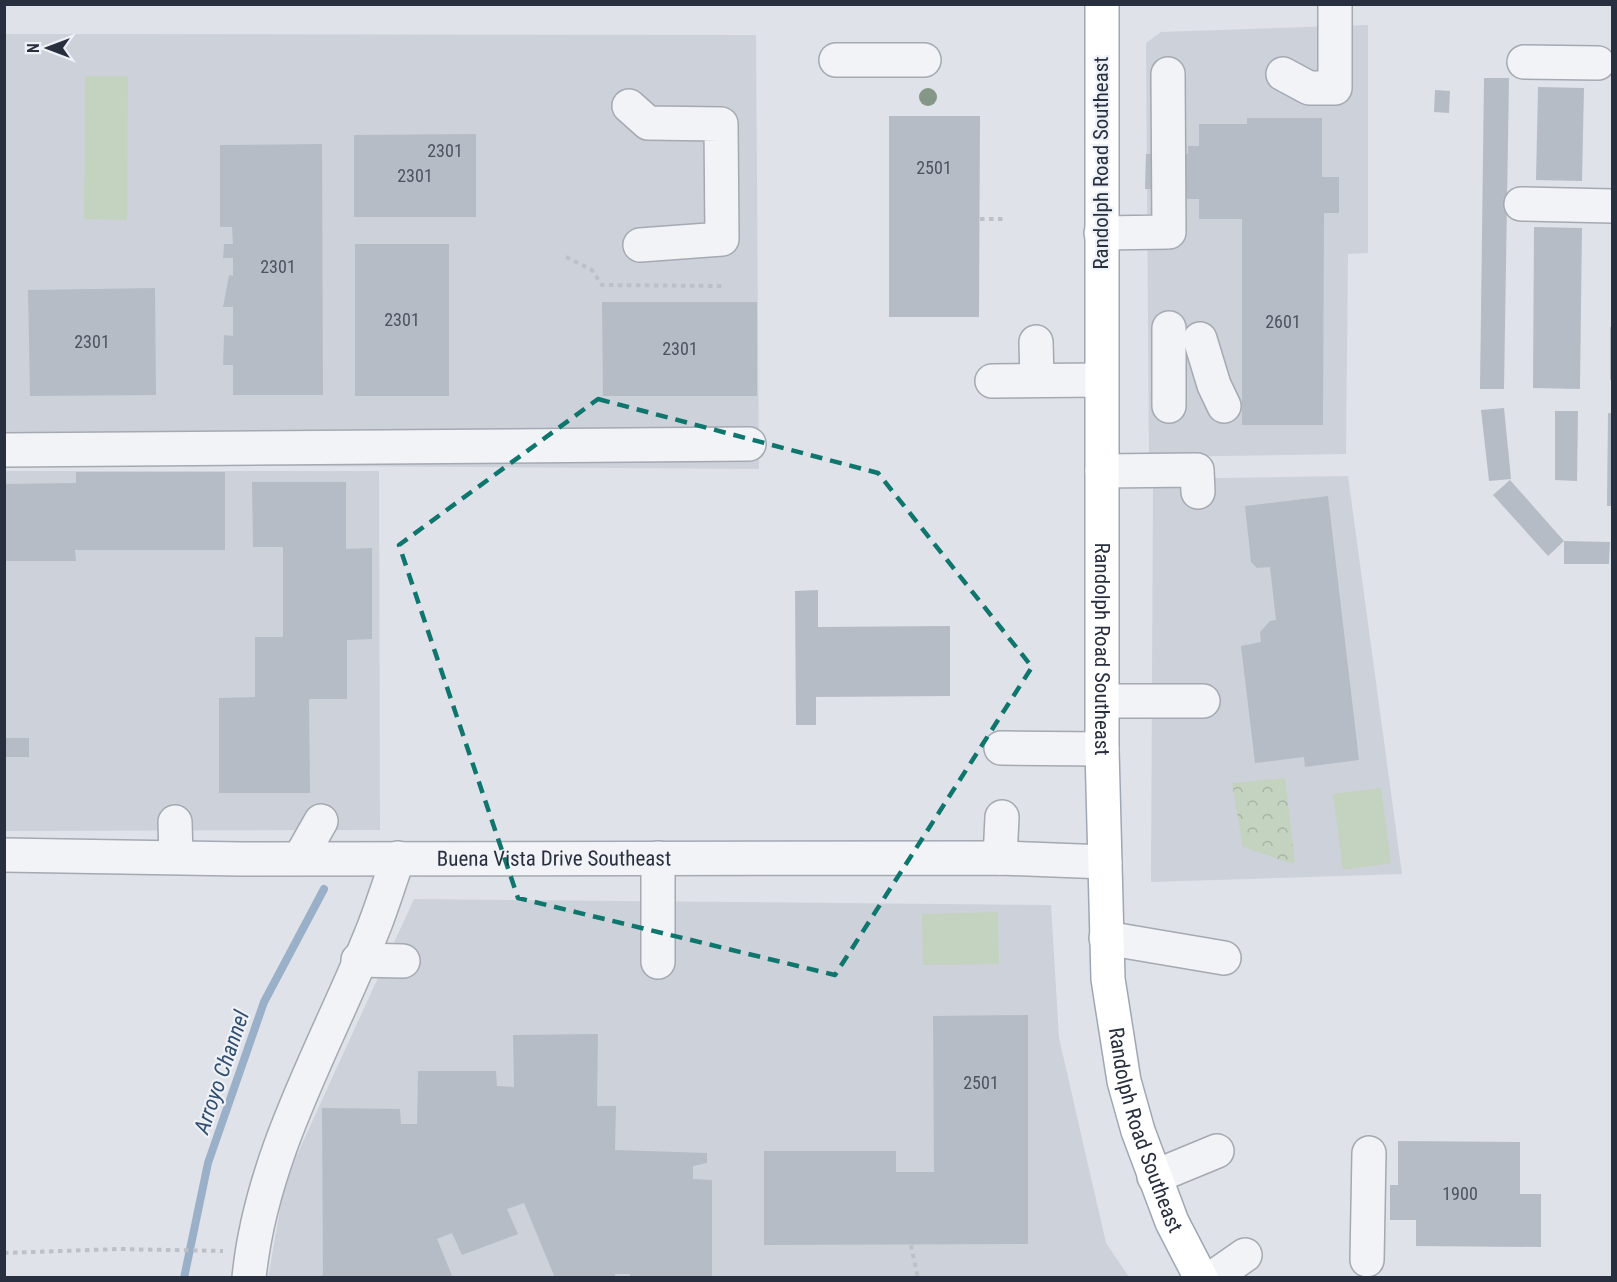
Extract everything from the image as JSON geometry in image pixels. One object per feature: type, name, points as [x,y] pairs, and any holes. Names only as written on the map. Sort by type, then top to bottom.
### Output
[{"type":"main road","name":"Randolph Road Southeast","points":[[1102,4],[1102,750],[1106,938],[1110,1000],[1124,1082],[1154,1177],[1172,1222],[1201,1278]]},
{"type":"street","points":[[1283,74],[1309,88],[1335,88],[1335,4]]},
{"type":"street","points":[[836,60],[924,60]]},
{"type":"street","points":[[1524,62],[1598,63]]},
{"type":"street","points":[[1101,233],[1169,232],[1168,74]]},
{"type":"street","points":[[629,106],[648,123],[721,124],[722,239],[640,245]]},
{"type":"street","points":[[1521,204],[1612,206]]},
{"type":"street","points":[[1169,328],[1169,406]]},
{"type":"street","points":[[1200,339],[1214,384],[1224,406]]},
{"type":"street","points":[[1036,342],[1037,380]]},
{"type":"street","points":[[992,381],[1101,380]]},
{"type":"street","points":[[4,450],[749,444]]},
{"type":"street","points":[[1102,471],[1197,470],[1198,492]]},
{"type":"street","points":[[1103,701],[1203,701]]},
{"type":"street","points":[[1001,748],[1102,750]]},
{"type":"street","points":[[999,858],[1002,817]]},
{"type":"street","points":[[300,858],[321,821]]},
{"type":"street","points":[[175,822],[176,857]]},
{"type":"street","name":"Buena Vista Drive Southeast","points":[[4,855],[300,858],[999,858],[1105,862]]},
{"type":"street","points":[[249,1278],[252,1250],[275,1161],[358,960],[374,928],[398,858]]},
{"type":"street","points":[[657,962],[658,858]]},
{"type":"street","points":[[1106,938],[1224,958]]},
{"type":"street","points":[[358,960],[403,961]]},
{"type":"street","points":[[1154,1177],[1217,1151]]},
{"type":"street","points":[[1367,1260],[1369,1153]]},
{"type":"street","points":[[1212,1278],[1245,1255]]},
{"type":"path","points":[[980,219],[1004,219]]},
{"type":"path","points":[[566,257],[592,270],[602,285],[722,286]]},
{"type":"path","points":[[911,1245],[918,1278]]},
{"type":"path","points":[[4,1253],[214,1251]]},
{"type":"highlighted area","points":[[598,399],[878,473],[1032,667],[835,975],[518,898],[399,545]]},
{"type":"shaded area","points":[[1368,25],[1368,253],[1348,254],[1346,454],[1149,457],[1146,43],[1161,32]]},
{"type":"shaded area","points":[[5,34],[756,35],[759,469],[5,464]]},
{"type":"shaded area","points":[[4,471],[379,471],[380,830],[5,831]]},
{"type":"shaded area","points":[[1348,476],[1402,874],[1151,882],[1153,479]]},
{"type":"shaded area","points":[[414,899],[1051,905],[1059,1038],[1106,1243],[1129,1277],[268,1278],[285,1181]]},
{"type":"green space","points":[[85,76],[128,76],[127,220],[84,219]]},
{"type":"green space","points":[[1285,778],[1295,862],[1290,863],[1243,847],[1232,783]]},
{"type":"green space","points":[[1381,788],[1391,863],[1343,870],[1333,794]]},
{"type":"green space","points":[[998,912],[999,964],[923,965],[922,914]]},
{"type":"building","points":[[1484,78],[1509,78],[1504,389],[1480,389]]},
{"type":"building","points":[[1538,87],[1584,88],[1582,181],[1536,180]]},
{"type":"building","points":[[1435,90],[1450,91],[1449,113],[1434,112]]},
{"type":"building","points":[[889,116],[980,116],[979,317],[889,317]]},
{"type":"building","points":[[1247,118],[1322,118],[1322,177],[1339,177],[1339,213],[1324,213],[1323,425],[1242,425],[1242,219],[1199,219],[1199,199],[1185,199],[1185,189],[1145,189],[1146,154],[1188,154],[1188,146],[1199,146],[1199,124],[1247,124]]},
{"type":"building","points":[[476,134],[476,217],[354,217],[354,135]]},
{"type":"building","points":[[322,144],[323,395],[233,395],[233,365],[223,365],[224,335],[233,336],[233,307],[223,307],[229,275],[233,276],[233,258],[223,258],[224,244],[233,244],[232,227],[220,227],[220,145]]},
{"type":"building","points":[[1534,227],[1582,228],[1580,389],[1533,388]]},
{"type":"building","points":[[355,244],[449,244],[449,396],[355,396]]},
{"type":"building","points":[[155,288],[156,395],[30,396],[28,290]]},
{"type":"building","points":[[602,302],[757,302],[757,396],[603,396]]},
{"type":"building","points":[[1610,327],[1612,327],[1612,380],[1610,380]]},
{"type":"building","points":[[1504,408],[1511,479],[1489,481],[1481,410]]},
{"type":"building","points":[[1555,411],[1578,411],[1577,481],[1555,480]]},
{"type":"building","points":[[1608,413],[1612,413],[1612,506],[1607,506]]},
{"type":"building","points":[[76,472],[225,472],[225,550],[75,550],[76,561],[4,561],[4,484],[76,483]]},
{"type":"building","points":[[1510,480],[1564,541],[1548,556],[1493,495]]},
{"type":"building","points":[[252,482],[346,482],[346,549],[372,548],[372,639],[347,640],[347,699],[309,699],[310,793],[219,793],[219,698],[255,697],[255,637],[283,637],[283,547],[253,547]]},
{"type":"building","points":[[1328,496],[1359,760],[1305,767],[1304,757],[1255,763],[1241,646],[1261,642],[1260,632],[1270,621],[1276,620],[1270,567],[1257,568],[1251,562],[1245,506]]},
{"type":"building","points":[[1564,541],[1610,542],[1609,564],[1564,564]]},
{"type":"building","points":[[818,590],[818,627],[950,626],[950,696],[816,697],[816,725],[796,725],[795,591]]},
{"type":"building","points":[[4,738],[29,738],[29,757],[4,757]]},
{"type":"building","points":[[1028,1015],[1028,1244],[764,1245],[764,1151],[896,1151],[896,1172],[934,1172],[933,1016]]},
{"type":"building","points":[[598,1034],[597,1106],[616,1106],[615,1150],[707,1153],[707,1163],[693,1166],[693,1179],[712,1180],[712,1278],[630,1278],[630,1274],[615,1274],[615,1278],[555,1278],[524,1203],[507,1209],[518,1234],[462,1255],[452,1233],[437,1239],[453,1278],[316,1278],[323,1275],[322,1108],[400,1109],[401,1124],[417,1124],[418,1071],[496,1071],[497,1086],[514,1087],[513,1035]]},
{"type":"building","points":[[1398,1141],[1520,1142],[1520,1194],[1541,1194],[1541,1247],[1416,1246],[1416,1220],[1390,1220],[1390,1185],[1398,1185]]},
{"type":"waterway","name":"Arroyo Channel","points":[[184,1278],[208,1163],[264,1002],[324,889]]}]
